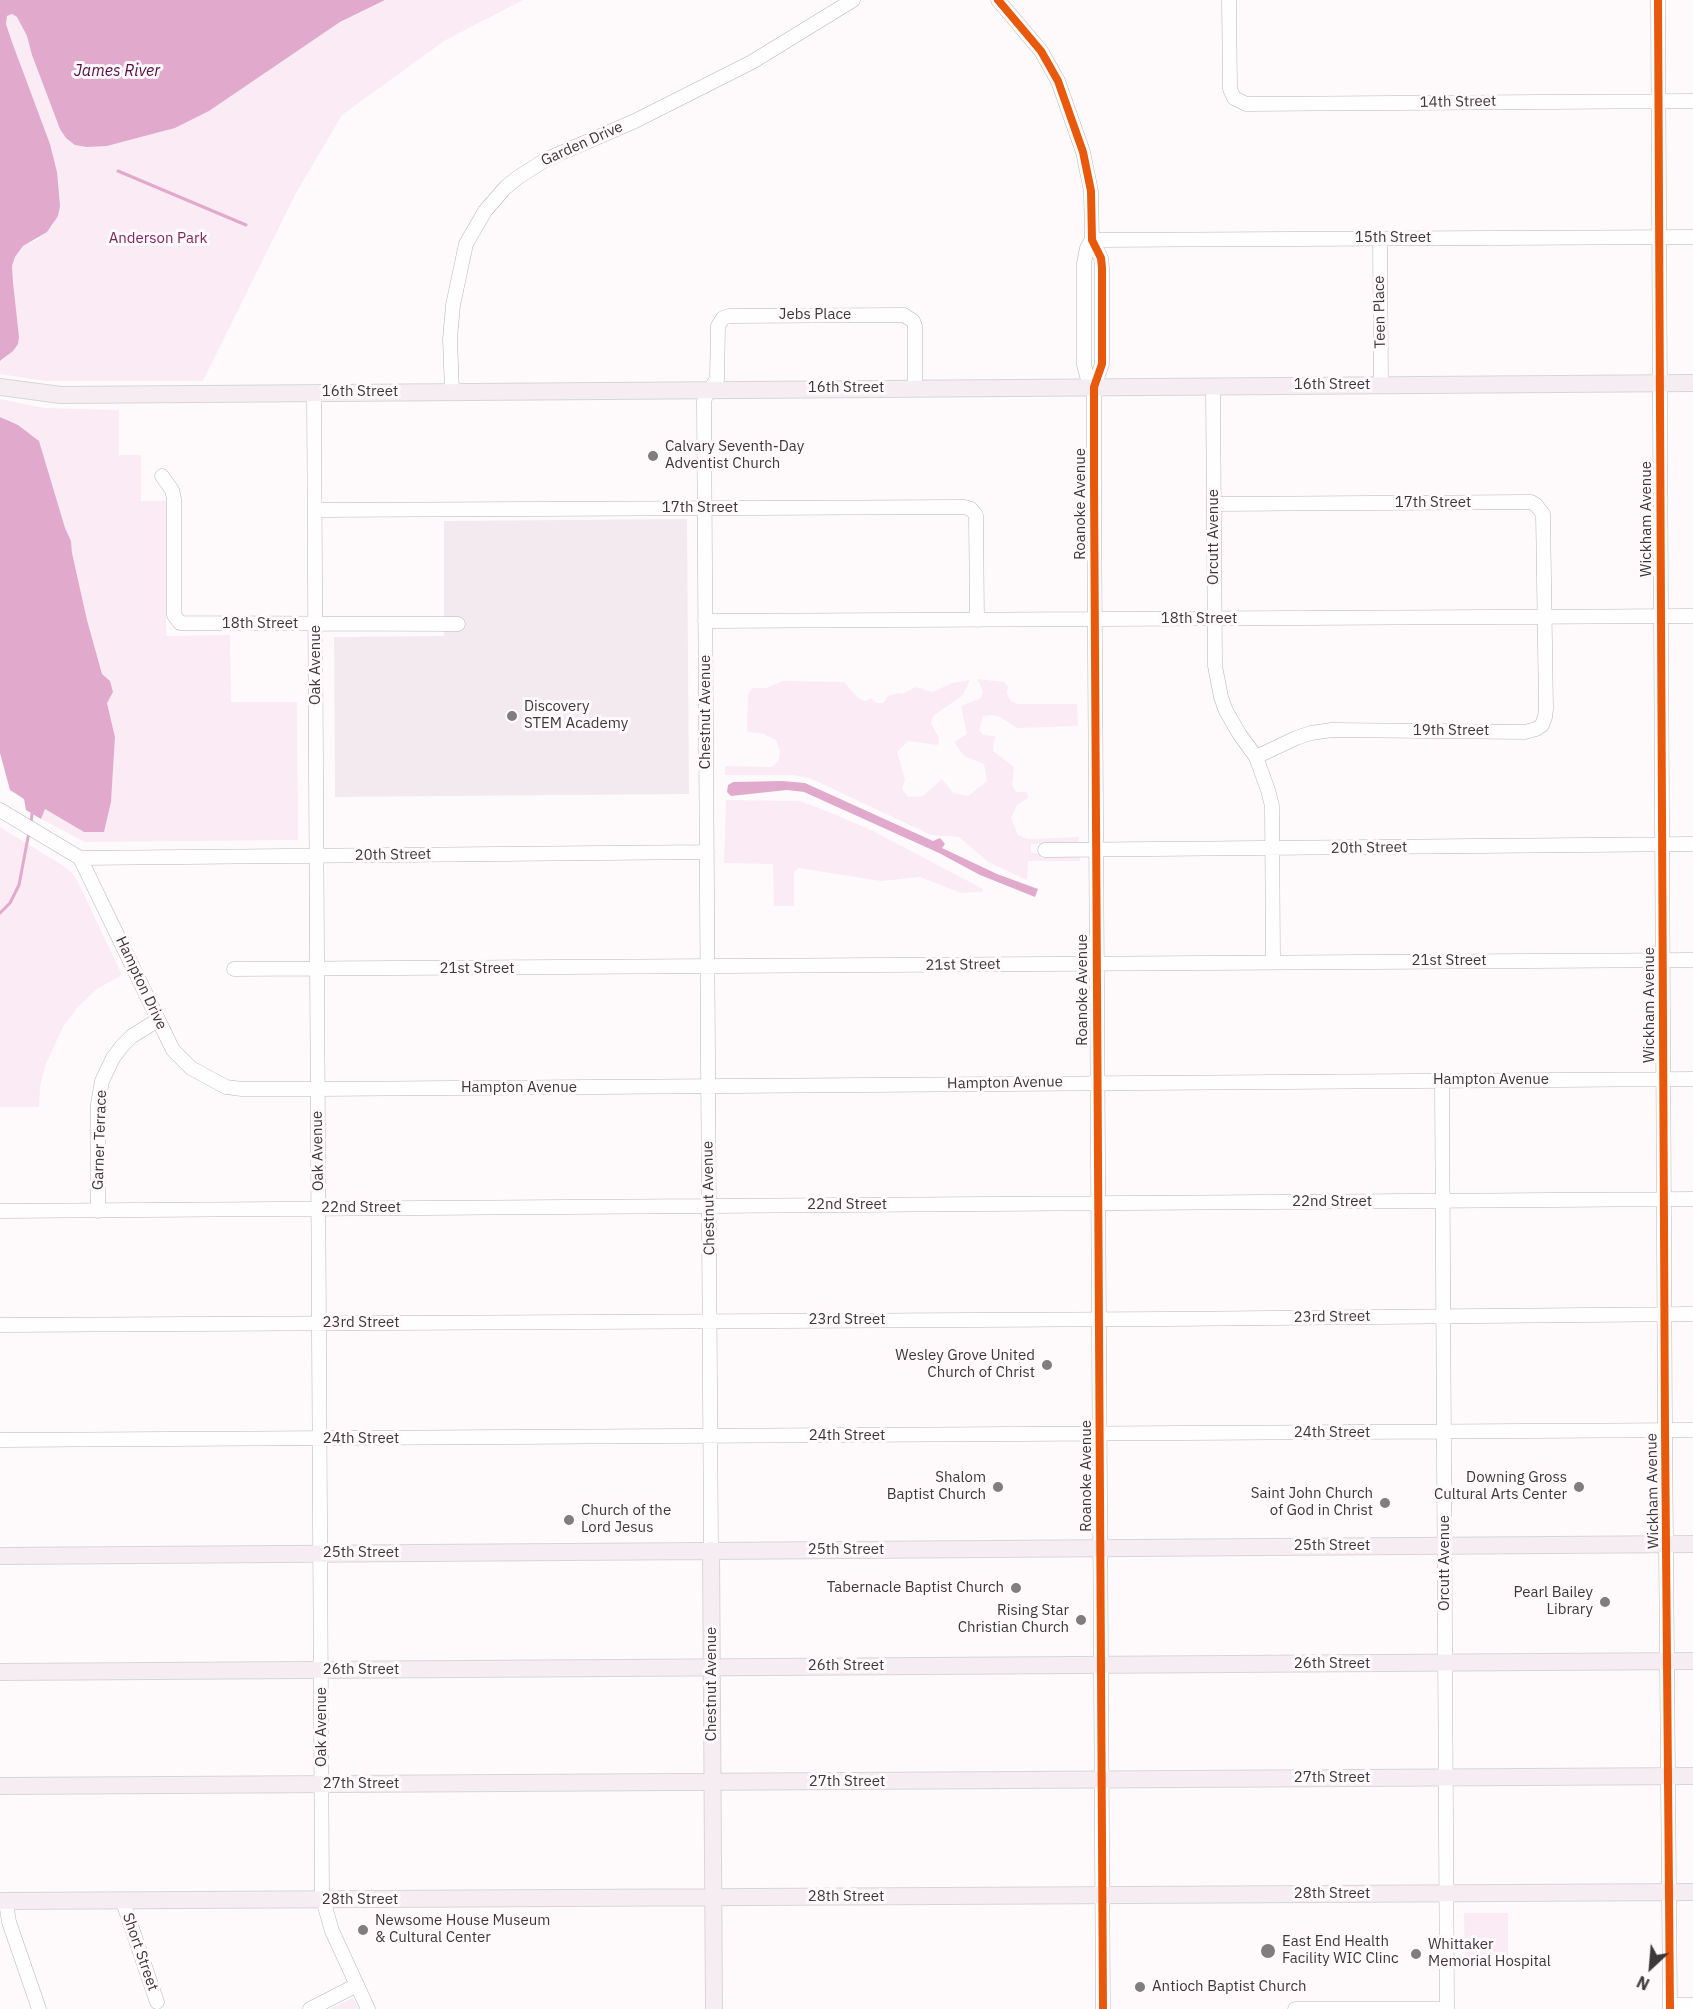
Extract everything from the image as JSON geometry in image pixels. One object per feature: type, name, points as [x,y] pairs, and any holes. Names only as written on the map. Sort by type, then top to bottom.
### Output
[{"type":"main road","name":"16th Street","points":[[0,387],[61,395],[1693,383]]},
{"type":"main road","name":"25th Street","points":[[0,1556],[1693,1544]]},
{"type":"main road","name":"Chestnut Avenue","points":[[711,1550],[714,2009]]},
{"type":"main road","name":"26th Street","points":[[0,1672],[1693,1661]]},
{"type":"main road","name":"27th Street","points":[[0,1786],[1693,1776]]},
{"type":"main road","name":"28th Street","points":[[3,1901],[1693,1892]]},
{"type":"street","name":"Garden Drive","points":[[452,391],[450,339],[453,305],[466,244],[485,211],[505,188],[545,160],[635,120],[752,62],[853,0]]},
{"type":"street","name":"Roanoke Avenue","points":[[998,0],[1036,44],[1058,81],[1083,152],[1091,191],[1092,240],[1087,248],[1084,263],[1084,365],[1087,376],[1094,387],[1103,2009]]},
{"type":"street","name":"14th Street","points":[[1229,0],[1231,102],[1246,104],[1693,101]]},
{"type":"street","name":"Wickham Avenue","points":[[1658,0],[1670,2007]]},
{"type":"street","name":"15th Street","points":[[1092,240],[1693,237]]},
{"type":"street","name":"Teen Place","points":[[1380,238],[1381,385]]},
{"type":"street","name":"Jebs Place","points":[[710,389],[717,379],[718,326],[723,318],[729,316],[904,315],[909,317],[915,326],[915,388]]},
{"type":"street","name":"Orcutt Avenue","points":[[1213,386],[1215,666],[1221,697],[1234,726],[1256,757],[1266,781],[1272,806],[1273,962]]},
{"type":"street","name":"Chestnut Avenue","points":[[710,389],[704,402],[704,508],[711,1550]]},
{"type":"street","name":"Oak Avenue","points":[[314,392],[323,1900],[332,1931],[368,2009]]},
{"type":"street","name":"18th Street","points":[[162,476],[172,490],[174,499],[174,615],[180,623],[458,624]]},
{"type":"street","name":"17th Street","points":[[1214,504],[1531,502],[1536,504],[1543,514],[1544,617]]},
{"type":"street","name":"17th Street","points":[[315,510],[974,507],[977,620]]},
{"type":"street","name":"18th Street","points":[[705,621],[1693,616]]},
{"type":"street","name":"19th Street","points":[[1256,757],[1296,738],[1332,730],[1525,732],[1536,729],[1542,725],[1546,709],[1544,617]]},
{"type":"street","points":[[0,810],[80,858]]},
{"type":"street","name":"20th Street","points":[[1045,850],[1693,844]]},
{"type":"street","name":"20th Street","points":[[80,858],[707,852]]},
{"type":"street","name":"Hampton Drive","points":[[80,858],[158,1020],[180,1059],[212,1082],[225,1087],[317,1089]]},
{"type":"street","name":"21st Street","points":[[234,969],[1693,960]]},
{"type":"street","name":"Garner Terrace","points":[[98,1211],[98,1104],[102,1081],[113,1058],[122,1046],[132,1036],[158,1020]]},
{"type":"street","name":"Hampton Avenue","points":[[317,1089],[1693,1079]]},
{"type":"street","name":"Orcutt Avenue","points":[[1442,1080],[1447,2009]]},
{"type":"street","name":"22nd Street","points":[[0,1211],[1693,1199]]},
{"type":"street","name":"23rd Street","points":[[0,1325],[1693,1314]]},
{"type":"street","name":"24th Street","points":[[0,1440],[1693,1430]]},
{"type":"street","points":[[3,1901],[39,2009]]},
{"type":"street","name":"Short Street","points":[[123,1902],[158,2002]]},
{"type":"street","points":[[310,2009],[357,1985]]},
{"type":"street","points":[[1670,2007],[1693,2005]]},
{"type":"street","points":[[1294,2009],[1447,2009]]},
{"type":"shaded area","name":"Discovery STEM Academy","points":[[687,519],[689,794],[335,797],[334,637],[444,636],[444,521]]},
{"type":"green space","name":"Anderson Park","points":[[385,0],[523,0],[444,41],[342,115],[296,193],[203,381],[44,381],[0,374],[0,361],[5,359],[19,337],[12,266],[23,246],[38,239],[53,225],[57,172],[50,144],[6,24],[7,16],[12,14],[17,17],[27,36],[43,83],[107,146],[175,128],[209,111],[340,22]]},
{"type":"green space","points":[[0,399],[44,408],[119,410],[119,455],[141,455],[141,501],[166,501],[166,636],[230,635],[231,702],[297,702],[298,840],[85,842],[41,819],[44,809],[64,819],[104,832],[111,802],[115,737],[107,702],[110,681],[102,674],[87,620],[71,541],[0,417]]},
{"type":"green space","points":[[977,679],[1004,682],[1008,687],[1007,694],[1011,701],[1017,704],[1077,704],[1078,726],[1017,728],[1000,717],[991,715],[983,716],[979,730],[983,735],[995,736],[993,751],[1014,767],[1012,785],[1016,792],[1027,792],[1028,798],[1017,805],[1011,818],[1018,835],[1028,839],[1079,837],[1078,844],[1031,844],[1031,853],[1080,855],[1080,861],[1028,861],[1027,880],[988,862],[959,837],[931,835],[812,779],[793,775],[725,775],[725,766],[772,767],[779,760],[780,751],[776,740],[764,734],[747,732],[748,695],[752,688],[766,688],[783,681],[844,682],[858,698],[865,701],[871,698],[876,703],[883,703],[888,696],[903,694],[915,687],[933,692],[952,683],[970,680],[963,695],[933,716],[931,723],[939,738],[938,745],[908,741],[897,752],[905,779],[902,789],[908,797],[923,796],[942,779],[953,793],[968,796],[987,781],[984,764],[964,756],[954,742],[967,734],[961,706],[981,698],[983,691]]},
{"type":"green space","points":[[726,800],[800,801],[873,831],[983,889],[982,892],[961,893],[920,877],[881,881],[798,868],[794,872],[794,906],[774,906],[773,864],[724,863]]},
{"type":"green space","points":[[0,827],[72,873],[122,975],[97,989],[77,1008],[64,1025],[45,1066],[40,1087],[39,1107],[0,1107]]},
{"type":"green space","points":[[1464,1913],[1508,1913],[1508,1965],[1465,1966]]},
{"type":"green space","points":[[353,1998],[359,2009],[329,2009]]},
{"type":"water","name":"James River","points":[[0,0],[385,0],[340,22],[209,111],[175,128],[107,146],[87,147],[75,145],[60,129],[27,36],[17,17],[12,14],[7,16],[6,24],[12,42],[50,144],[57,172],[60,206],[58,216],[47,232],[23,246],[15,257],[12,266],[18,344],[0,361]]},
{"type":"water","points":[[0,417],[18,425],[39,441],[71,541],[87,620],[102,674],[110,681],[113,692],[107,703],[115,737],[111,802],[104,832],[84,832],[45,809],[41,819],[26,810],[24,799],[10,790],[0,753]]},
{"type":"water","points":[[733,782],[805,783],[933,841],[940,838],[945,844],[942,848],[997,874],[1038,889],[1035,897],[980,875],[939,853],[804,792],[787,790],[731,796],[727,792],[728,785]]},
{"type":"waterway","points":[[118,171],[246,225]]},
{"type":"waterway","points":[[31,823],[32,814]]},
{"type":"waterway","points":[[0,913],[10,903],[19,885],[29,832]]},
{"type":"cycle path","points":[[998,0],[1041,51],[1058,81],[1083,152],[1091,191],[1092,240],[1101,258],[1102,268],[1102,364],[1094,387],[1094,480],[1103,2009]]},
{"type":"cycle path","points":[[1658,0],[1670,2009]]},
{"type":"place","name":"Calvary Seventh-Day Adventist Church","points":[[653,456]]},
{"type":"place","name":"Discovery STEM Academy","points":[[512,716]]},
{"type":"place","name":"Wesley Grove United Church of Christ","points":[[1047,1365]]},
{"type":"place","name":"Shalom Baptist Church","points":[[998,1487]]},
{"type":"place","name":"Downing Gross Cultural Arts Center","points":[[1579,1487]]},
{"type":"place","name":"Saint John Church of God in Christ","points":[[1385,1503]]},
{"type":"place","name":"Church of the Lord Jesus","points":[[569,1520]]},
{"type":"place","name":"Tabernacle Baptist Church","points":[[1016,1588]]},
{"type":"place","name":"Pearl Bailey Library","points":[[1605,1602]]},
{"type":"place","name":"Rising Star Christian Church","points":[[1081,1620]]},
{"type":"place","name":"Newsome House Museum & Cultural Center","points":[[363,1930]]},
{"type":"place","name":"East End Health Facility WIC Clinc","points":[[1268,1951]]},
{"type":"place","name":"Whittaker Memorial Hospital","points":[[1416,1954]]},
{"type":"place","name":"Antioch Baptist Church","points":[[1140,1987]]}]
